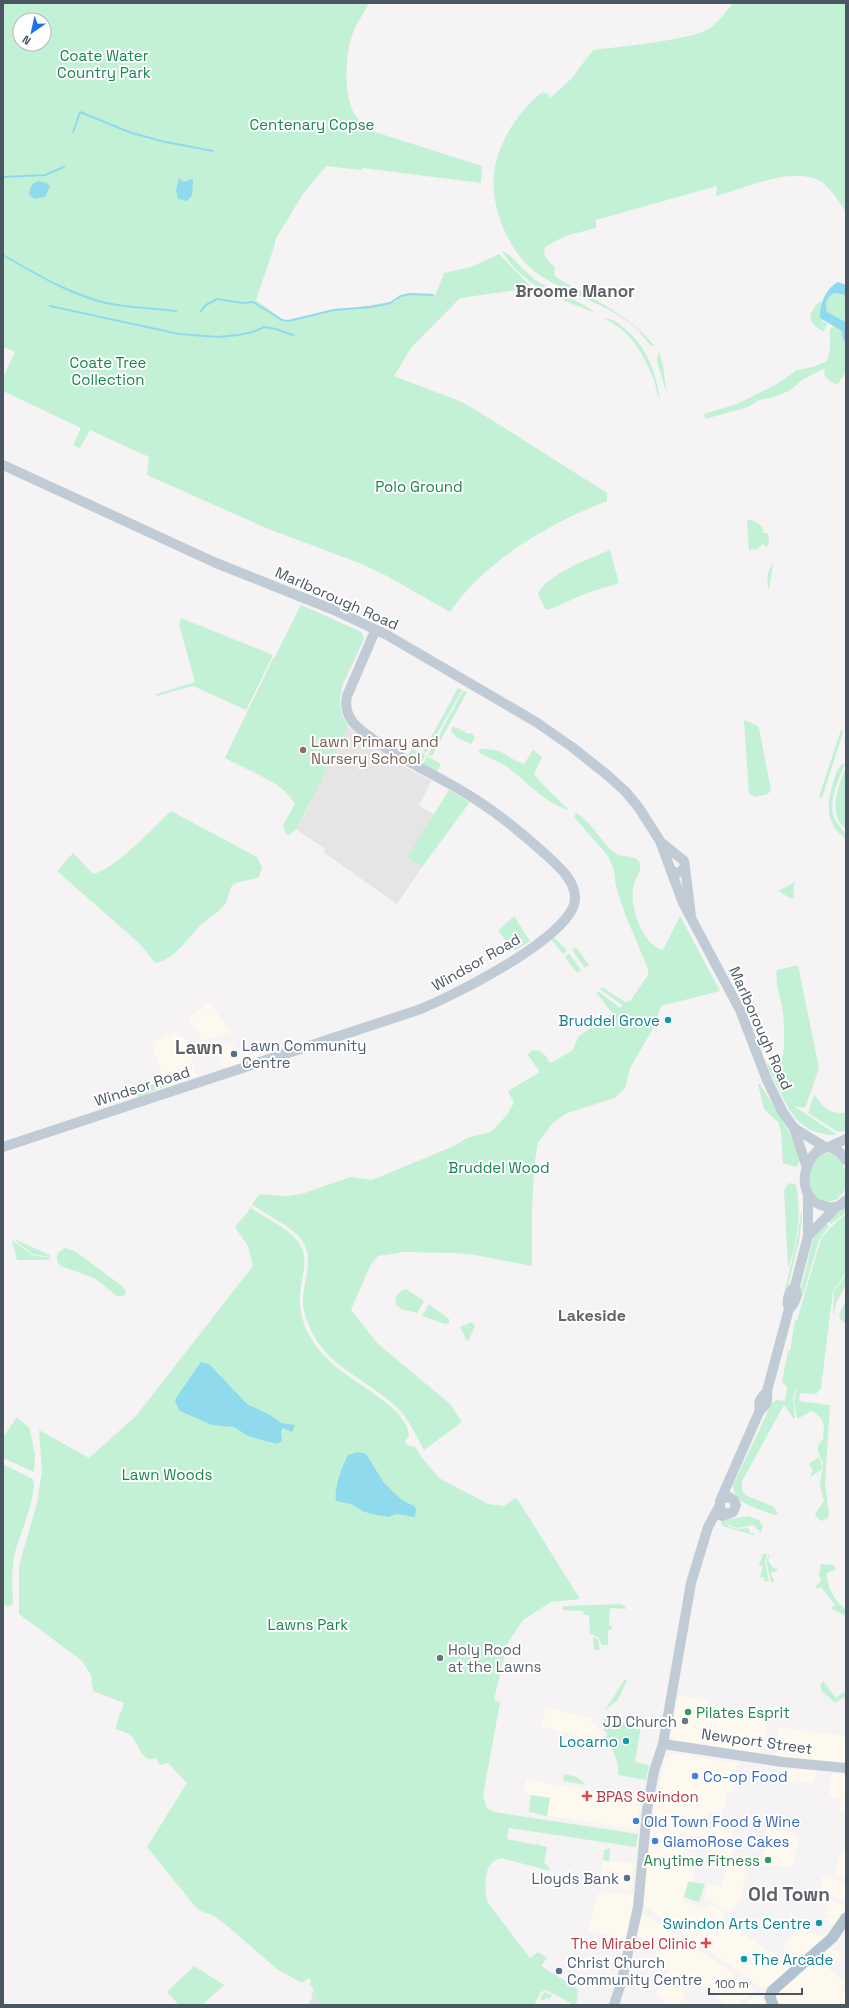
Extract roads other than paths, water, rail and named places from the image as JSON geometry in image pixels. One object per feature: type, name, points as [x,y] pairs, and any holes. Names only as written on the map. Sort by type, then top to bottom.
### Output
[{"type":"main road","name":"Marlborough Road","points":[[3,465],[222,565],[334,610],[401,642],[510,706],[572,747],[626,792],[645,816],[660,841],[683,903],[740,1010],[772,1092],[794,1128],[806,1165],[805,1177],[808,1194]]},
{"type":"main road","name":"Windsor Road","points":[[3,1147],[391,1020],[426,1007],[465,989],[502,968],[554,930],[571,913],[575,897],[571,883],[557,866],[527,838],[486,806],[460,789],[399,757],[353,723],[346,707],[347,696],[375,630]]},
{"type":"main road","name":"Marlborough Road","points":[[660,841],[677,857]]},
{"type":"main road","points":[[677,857],[682,859],[685,867],[678,873],[670,868],[671,860],[677,857]]},
{"type":"main road","name":"Marlborough Road","points":[[685,867],[691,906],[691,917]]},
{"type":"main road","name":"Marlborough Road","points":[[794,1128],[827,1147],[840,1152],[846,1160]]},
{"type":"main road","points":[[806,1165],[814,1153],[846,1139]]},
{"type":"main road","points":[[808,1194],[820,1205],[836,1207]]},
{"type":"main road","points":[[722,1507],[730,1481],[760,1410],[765,1406],[768,1399],[767,1393],[789,1309],[794,1304],[797,1294],[795,1286],[808,1236],[808,1194]]},
{"type":"main road","points":[[808,1236],[836,1207],[846,1200]]},
{"type":"main road","points":[[722,1507],[734,1510],[736,1505],[730,1481]]},
{"type":"main road","points":[[614,2005],[622,1980],[638,1907],[647,1810],[654,1771],[663,1744],[664,1731],[672,1696],[677,1689],[680,1676],[682,1664],[679,1654],[692,1577],[710,1523],[729,1497],[734,1500]]},
{"type":"main road","name":"Newport Street","points":[[663,1744],[784,1762],[846,1768]]},
{"type":"main road","points":[[773,2005],[770,1996],[774,1988],[832,1938],[846,1918]]},
{"type":"water","points":[[179,178],[184,182],[191,179],[193,180],[192,195],[187,201],[178,199],[176,190]]},
{"type":"water","points":[[38,181],[47,183],[50,186],[45,197],[34,199],[29,194],[30,189],[34,183]]},
{"type":"water","points":[[838,282],[846,285],[846,295],[834,293],[831,295],[826,303],[826,309],[827,312],[846,322],[846,342],[843,340],[842,331],[820,318],[820,308],[824,297],[830,288]]},
{"type":"water","points":[[201,1362],[209,1364],[247,1404],[270,1415],[281,1423],[295,1425],[292,1432],[283,1428],[281,1431],[282,1441],[277,1444],[248,1436],[234,1427],[212,1425],[180,1411],[175,1401],[176,1398]]},
{"type":"water","points":[[357,1452],[366,1454],[384,1483],[402,1500],[414,1506],[416,1509],[415,1517],[396,1514],[389,1517],[377,1515],[365,1512],[351,1504],[336,1501],[337,1484],[341,1471],[348,1455]]},
{"type":"waterway","points":[[73,132],[80,112],[129,132],[161,141],[213,151]]},
{"type":"waterway","points":[[3,177],[45,175],[64,167]]},
{"type":"waterway","points":[[3,255],[53,283],[92,299],[123,306],[176,311]]},
{"type":"waterway","points":[[201,311],[206,305],[217,299],[243,303],[253,302],[282,320],[288,321],[334,310],[371,307],[390,303],[401,296],[410,294],[433,295]]},
{"type":"waterway","points":[[50,306],[179,334],[218,337],[253,332],[264,327],[276,329],[293,335]]},
{"type":"place","name":"Lawn Primary and Nursery School","points":[[303,750]]},
{"type":"place","name":"Bruddel Grove","points":[[668,1020]]},
{"type":"place","name":"Lawn Community Centre","points":[[234,1054]]},
{"type":"place","name":"Holy Rood at the Lawns","points":[[440,1658]]},
{"type":"place","name":"Pilates Esprit","points":[[688,1712]]},
{"type":"place","name":"JD Church","points":[[685,1721]]},
{"type":"place","name":"Locarno","points":[[626,1741]]},
{"type":"place","name":"Co-op Food","points":[[695,1776]]},
{"type":"place","name":"BPAS Swindon","points":[[587,1796]]},
{"type":"place","name":"Old Town Food & Wine","points":[[636,1821]]},
{"type":"place","name":"GlamoRose Cakes","points":[[655,1841]]},
{"type":"place","name":"Anytime Fitness","points":[[768,1860]]},
{"type":"place","name":"Lloyds Bank","points":[[627,1878]]},
{"type":"place","name":"Swindon Arts Centre","points":[[819,1923]]},
{"type":"place","name":"The Mirabel Clinic","points":[[706,1943]]},
{"type":"place","name":"The Arcade","points":[[744,1959]]},
{"type":"place","name":"Christ Church Community Centre","points":[[559,1971]]},
{"type":"district","name":"Broome Manor","points":[[575,291]]},
{"type":"district","name":"Lawn","points":[[199,1047]]},
{"type":"district","name":"Lakeside","points":[[592,1315]]},
{"type":"district","name":"Old Town","points":[[789,1894]]},
{"type":"park label","name":"Coate Water Country Park","points":[[104,64]]},
{"type":"park label","name":"Centenary Copse","points":[[312,124]]},
{"type":"park label","name":"Coate Tree Collection","points":[[108,370]]},
{"type":"park label","name":"Polo Ground","points":[[419,486]]},
{"type":"park label","name":"Bruddel Wood","points":[[499,1167]]},
{"type":"park label","name":"Lawn Woods","points":[[167,1474]]},
{"type":"park label","name":"Lawns Park","points":[[308,1624]]}]
